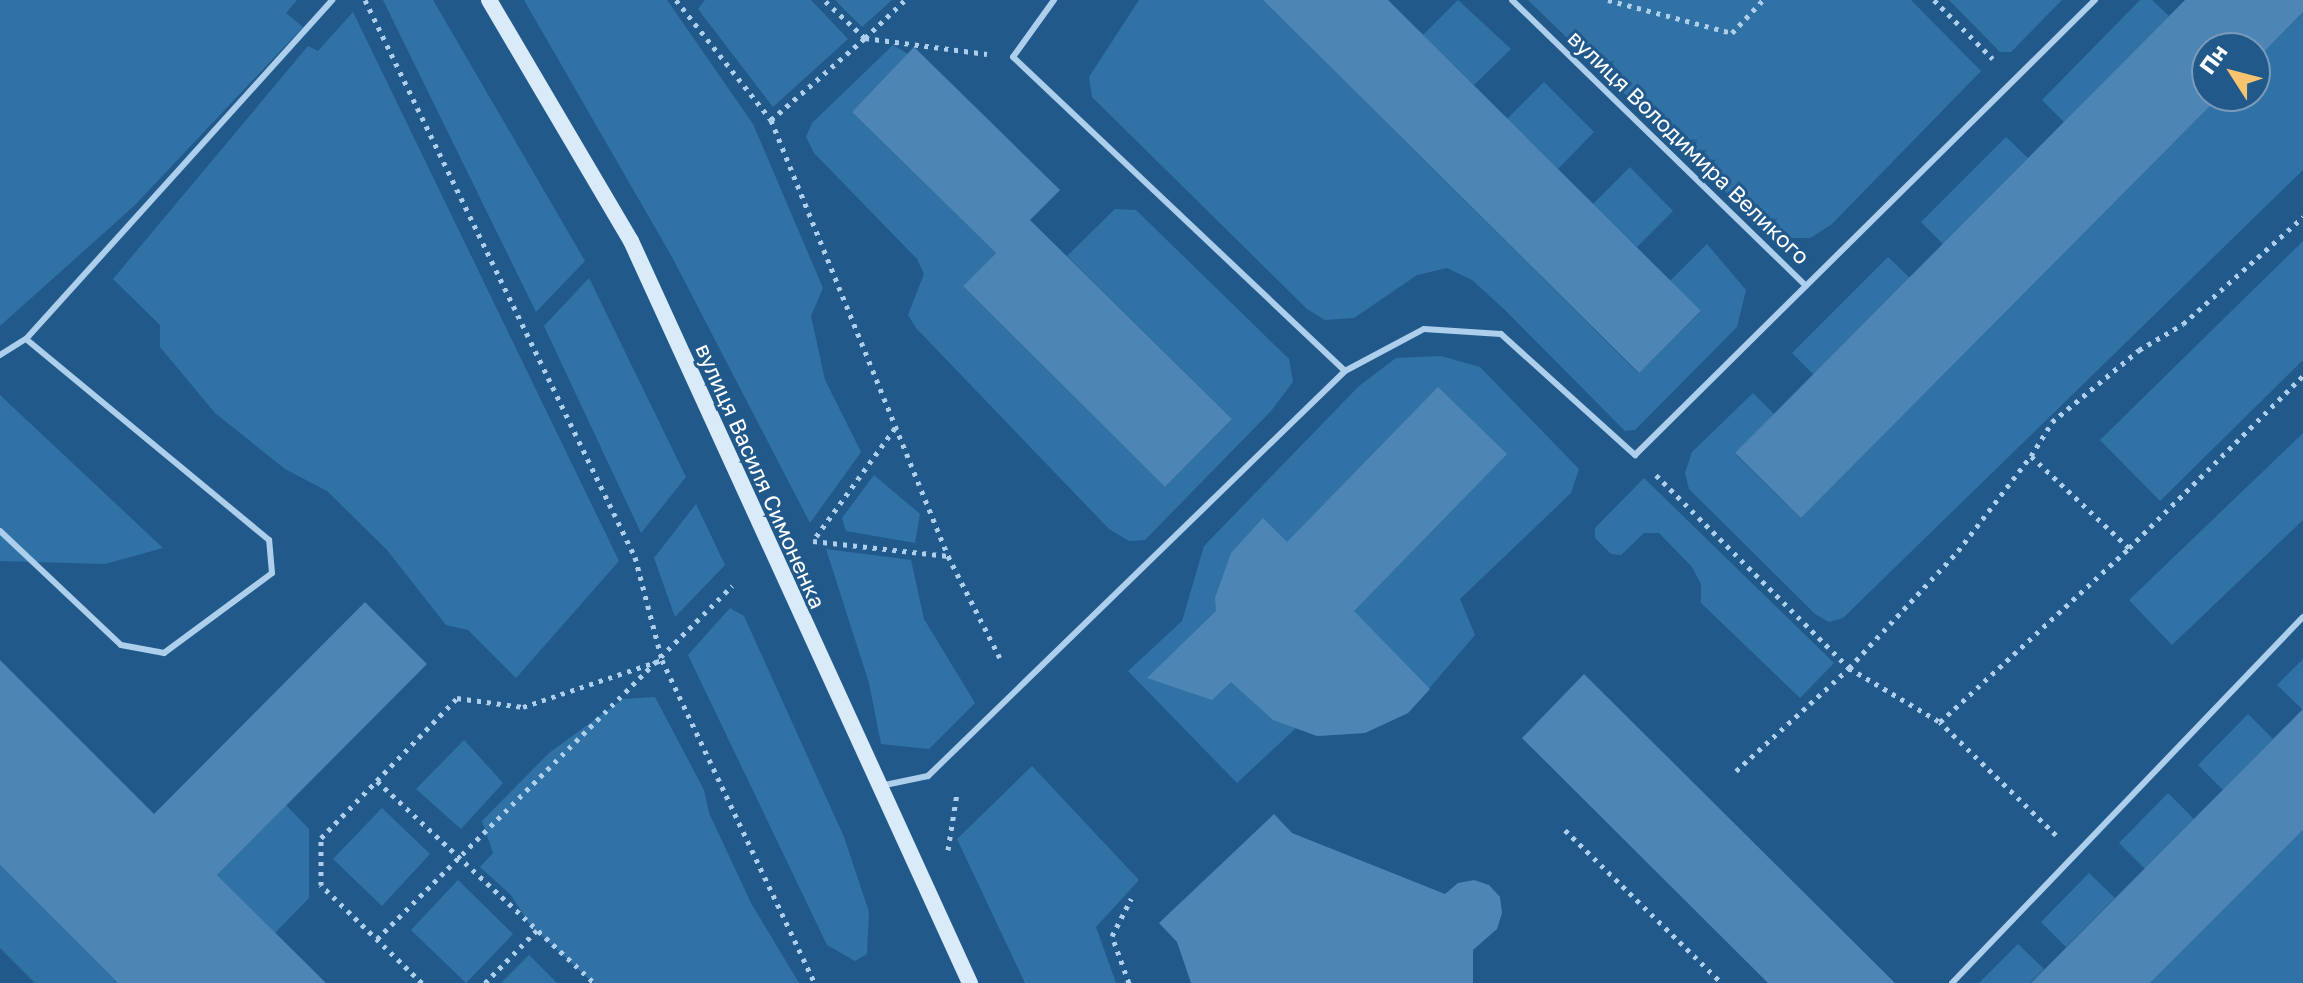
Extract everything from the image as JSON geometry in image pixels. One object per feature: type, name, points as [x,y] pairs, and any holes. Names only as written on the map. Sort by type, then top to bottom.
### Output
[{"type":"street","name":"вулиця Василя Симоненка","points":[[489,0],[631,241],[877,787],[970,983]]},
{"type":"lane","points":[[0,355],[26,339],[332,0]]},
{"type":"lane","points":[[1054,0],[1013,57],[1345,371]]},
{"type":"lane","name":"вулиця Володимира Великого","points":[[1512,0],[1806,286]]},
{"type":"lane","points":[[877,787],[928,776],[1345,371],[1424,329],[1501,334],[1635,455],[2095,0]]},
{"type":"lane","points":[[0,531],[121,645],[164,653],[272,573],[269,540],[26,339]]},
{"type":"lane","points":[[1952,983],[2303,617]]},
{"type":"path","points":[[365,0],[635,557],[662,660],[815,983]]},
{"type":"path","points":[[676,0],[771,120],[948,556],[1016,690]]},
{"type":"path","points":[[824,0],[865,38],[1013,57]]},
{"type":"path","points":[[771,120],[905,0]]},
{"type":"path","points":[[1608,0],[1732,33],[1763,0]]},
{"type":"path","points":[[1934,0],[2014,80]]},
{"type":"path","points":[[1736,771],[1849,668],[1958,551],[2031,456],[2052,422],[2139,350],[2183,324],[2303,217]]},
{"type":"path","points":[[1940,722],[2129,548],[2303,376]]},
{"type":"path","points":[[895,427],[813,541],[948,556]]},
{"type":"path","points":[[1635,455],[1849,668],[1940,722],[2076,854]]},
{"type":"path","points":[[2031,456],[2129,548]]},
{"type":"path","points":[[377,939],[662,660],[732,586]]},
{"type":"path","points":[[422,983],[321,885],[321,838],[457,698],[523,707],[662,660]]},
{"type":"path","points":[[377,781],[594,983]]},
{"type":"path","points":[[947,863],[954,797],[962,784]]},
{"type":"path","points":[[1565,830],[1722,983]]},
{"type":"path","points":[[1129,983],[1112,936],[1131,899]]},
{"type":"path","points":[[485,983],[537,930]]},
{"type":"shaded area","points":[[0,0],[297,0],[286,13],[303,27],[134,206],[0,326]]},
{"type":"shaded area","points":[[383,0],[433,0],[585,261],[536,312]]},
{"type":"shaded area","points":[[524,0],[667,0],[753,124],[823,288],[811,316],[825,380],[861,452],[810,523],[672,257]]},
{"type":"shaded area","points":[[705,0],[811,0],[848,39],[773,107],[698,9]]},
{"type":"shaded area","points":[[835,0],[892,0],[862,27]]},
{"type":"shaded area","points":[[1139,0],[1263,0],[1638,373],[1701,312],[1670,281],[1707,244],[1746,290],[1737,327],[1635,430],[1625,431],[1505,310],[1472,280],[1447,268],[1417,275],[1354,318],[1325,320],[1307,309],[1092,97],[1089,77]]},
{"type":"shaded area","points":[[1458,0],[1511,49],[1474,85],[1423,35]]},
{"type":"shaded area","points":[[1528,0],[1911,0],[1981,71],[1831,225],[1810,238],[1790,238],[1764,229]]},
{"type":"shaded area","points":[[1949,0],[2062,0],[2011,52],[2000,52]]},
{"type":"shaded area","points":[[2140,0],[2152,0],[2169,16],[2064,122],[2042,100]]},
{"type":"shaded area","points":[[353,12],[619,561],[516,678],[468,630],[446,625],[387,550],[327,491],[285,469],[215,413],[160,347],[160,325],[113,279],[308,46],[318,51]]},
{"type":"shaded area","points":[[2303,12],[2303,170],[1843,618],[1829,622],[1815,614],[1689,489],[1685,473],[1692,452],[1753,393],[1774,414],[1735,454],[1801,518],[2204,112],[2271,112],[2271,45]]},
{"type":"shaded area","points":[[893,45],[908,54],[852,112],[996,253],[963,286],[1165,487],[1232,419],[1067,256],[1115,209],[1136,210],[1289,359],[1293,382],[1271,411],[1145,540],[1129,541],[1109,529],[916,328],[908,315],[924,274],[917,259],[814,153],[806,137],[812,123]]},
{"type":"shaded area","points":[[1544,82],[1594,132],[1558,169],[1507,119]]},
{"type":"shaded area","points":[[2006,137],[2028,158],[1943,244],[1921,222]]},
{"type":"shaded area","points":[[1630,167],[1673,211],[1637,247],[1593,204]]},
{"type":"shaded area","points":[[2303,241],[2303,360],[2160,501],[2100,440]]},
{"type":"shaded area","points":[[1888,257],[1910,278],[1814,375],[1792,353]]},
{"type":"shaded area","points":[[589,278],[686,477],[641,533],[544,326]]},
{"type":"shaded area","points":[[1441,356],[1480,367],[1579,469],[1571,493],[1460,599],[1475,635],[1408,713],[1365,733],[1317,736],[1296,728],[1237,783],[1128,671],[1182,621],[1204,546],[1359,386],[1396,358]]},
{"type":"shaded area","points":[[0,395],[163,548],[105,564],[0,561]]},
{"type":"shaded area","points":[[2303,433],[2303,520],[2172,645],[2129,600]]},
{"type":"shaded area","points":[[874,475],[920,514],[915,543],[846,531],[842,518]]},
{"type":"shaded area","points":[[1644,478],[1834,663],[1800,698],[1701,603],[1701,584],[1692,567],[1659,533],[1644,533],[1621,555],[1611,554],[1595,538],[1595,528]]},
{"type":"shaded area","points":[[696,504],[725,565],[675,617],[654,558]]},
{"type":"shaded area","points":[[826,549],[911,560],[924,619],[975,703],[929,749],[881,744],[869,683]]},
{"type":"shaded area","points":[[730,608],[744,616],[844,837],[869,912],[867,954],[855,961],[827,945],[688,655]]},
{"type":"shaded area","points":[[2303,659],[2303,710],[2277,685]]},
{"type":"shaded area","points":[[655,697],[704,790],[709,813],[751,903],[799,983],[593,983],[530,925],[511,895],[480,867],[493,853],[482,821],[549,753],[623,699]]},
{"type":"shaded area","points":[[2248,714],[2273,739],[2223,790],[2198,765]]},
{"type":"shaded area","points":[[464,740],[503,783],[461,829],[416,789]]},
{"type":"shaded area","points":[[1032,766],[1139,880],[1096,927],[1116,983],[1025,983],[957,839]]},
{"type":"shaded area","points":[[2168,793],[2194,819],[2145,869],[2119,843]]},
{"type":"shaded area","points":[[286,805],[309,829],[309,898],[275,933],[217,875]]},
{"type":"shaded area","points":[[382,808],[430,854],[382,906],[333,859]]},
{"type":"shaded area","points":[[2303,830],[2303,983],[2150,983]]},
{"type":"shaded area","points":[[0,865],[118,983],[35,983],[0,948]]},
{"type":"shaded area","points":[[2089,873],[2115,898],[2066,947],[2041,922]]},
{"type":"shaded area","points":[[458,880],[513,934],[466,983],[411,930]]},
{"type":"shaded area","points":[[2018,944],[2044,969],[2030,983],[1979,983]]},
{"type":"shaded area","points":[[529,955],[557,983],[501,983]]},
{"type":"building","points":[[1263,0],[1388,0],[1701,311],[1639,373]]},
{"type":"building","points":[[2185,0],[2303,0],[2303,12],[2271,45],[2271,32],[2191,32],[2191,112],[2204,112],[1801,518],[1735,453]]},
{"type":"building","points":[[914,47],[1060,190],[1030,220],[1232,419],[1165,487],[963,286],[996,253],[852,112]]},
{"type":"building","points":[[1438,387],[1507,454],[1354,611],[1430,689],[1408,713],[1365,733],[1317,736],[1273,720],[1231,682],[1212,700],[1147,678],[1216,611],[1215,598],[1231,553],[1263,518],[1287,542]]},
{"type":"building","points":[[365,602],[427,664],[217,875],[326,983],[118,983],[0,865],[0,660],[154,814]]},
{"type":"building","points":[[1584,674],[1895,983],[1768,983],[1522,738]]},
{"type":"building","points":[[2303,709],[2303,830],[2150,983],[2031,983]]},
{"type":"building","points":[[1274,814],[1292,833],[1445,894],[1458,883],[1474,880],[1489,885],[1500,897],[1502,913],[1497,929],[1473,950],[1473,983],[1191,983],[1177,942],[1159,923]]}]
